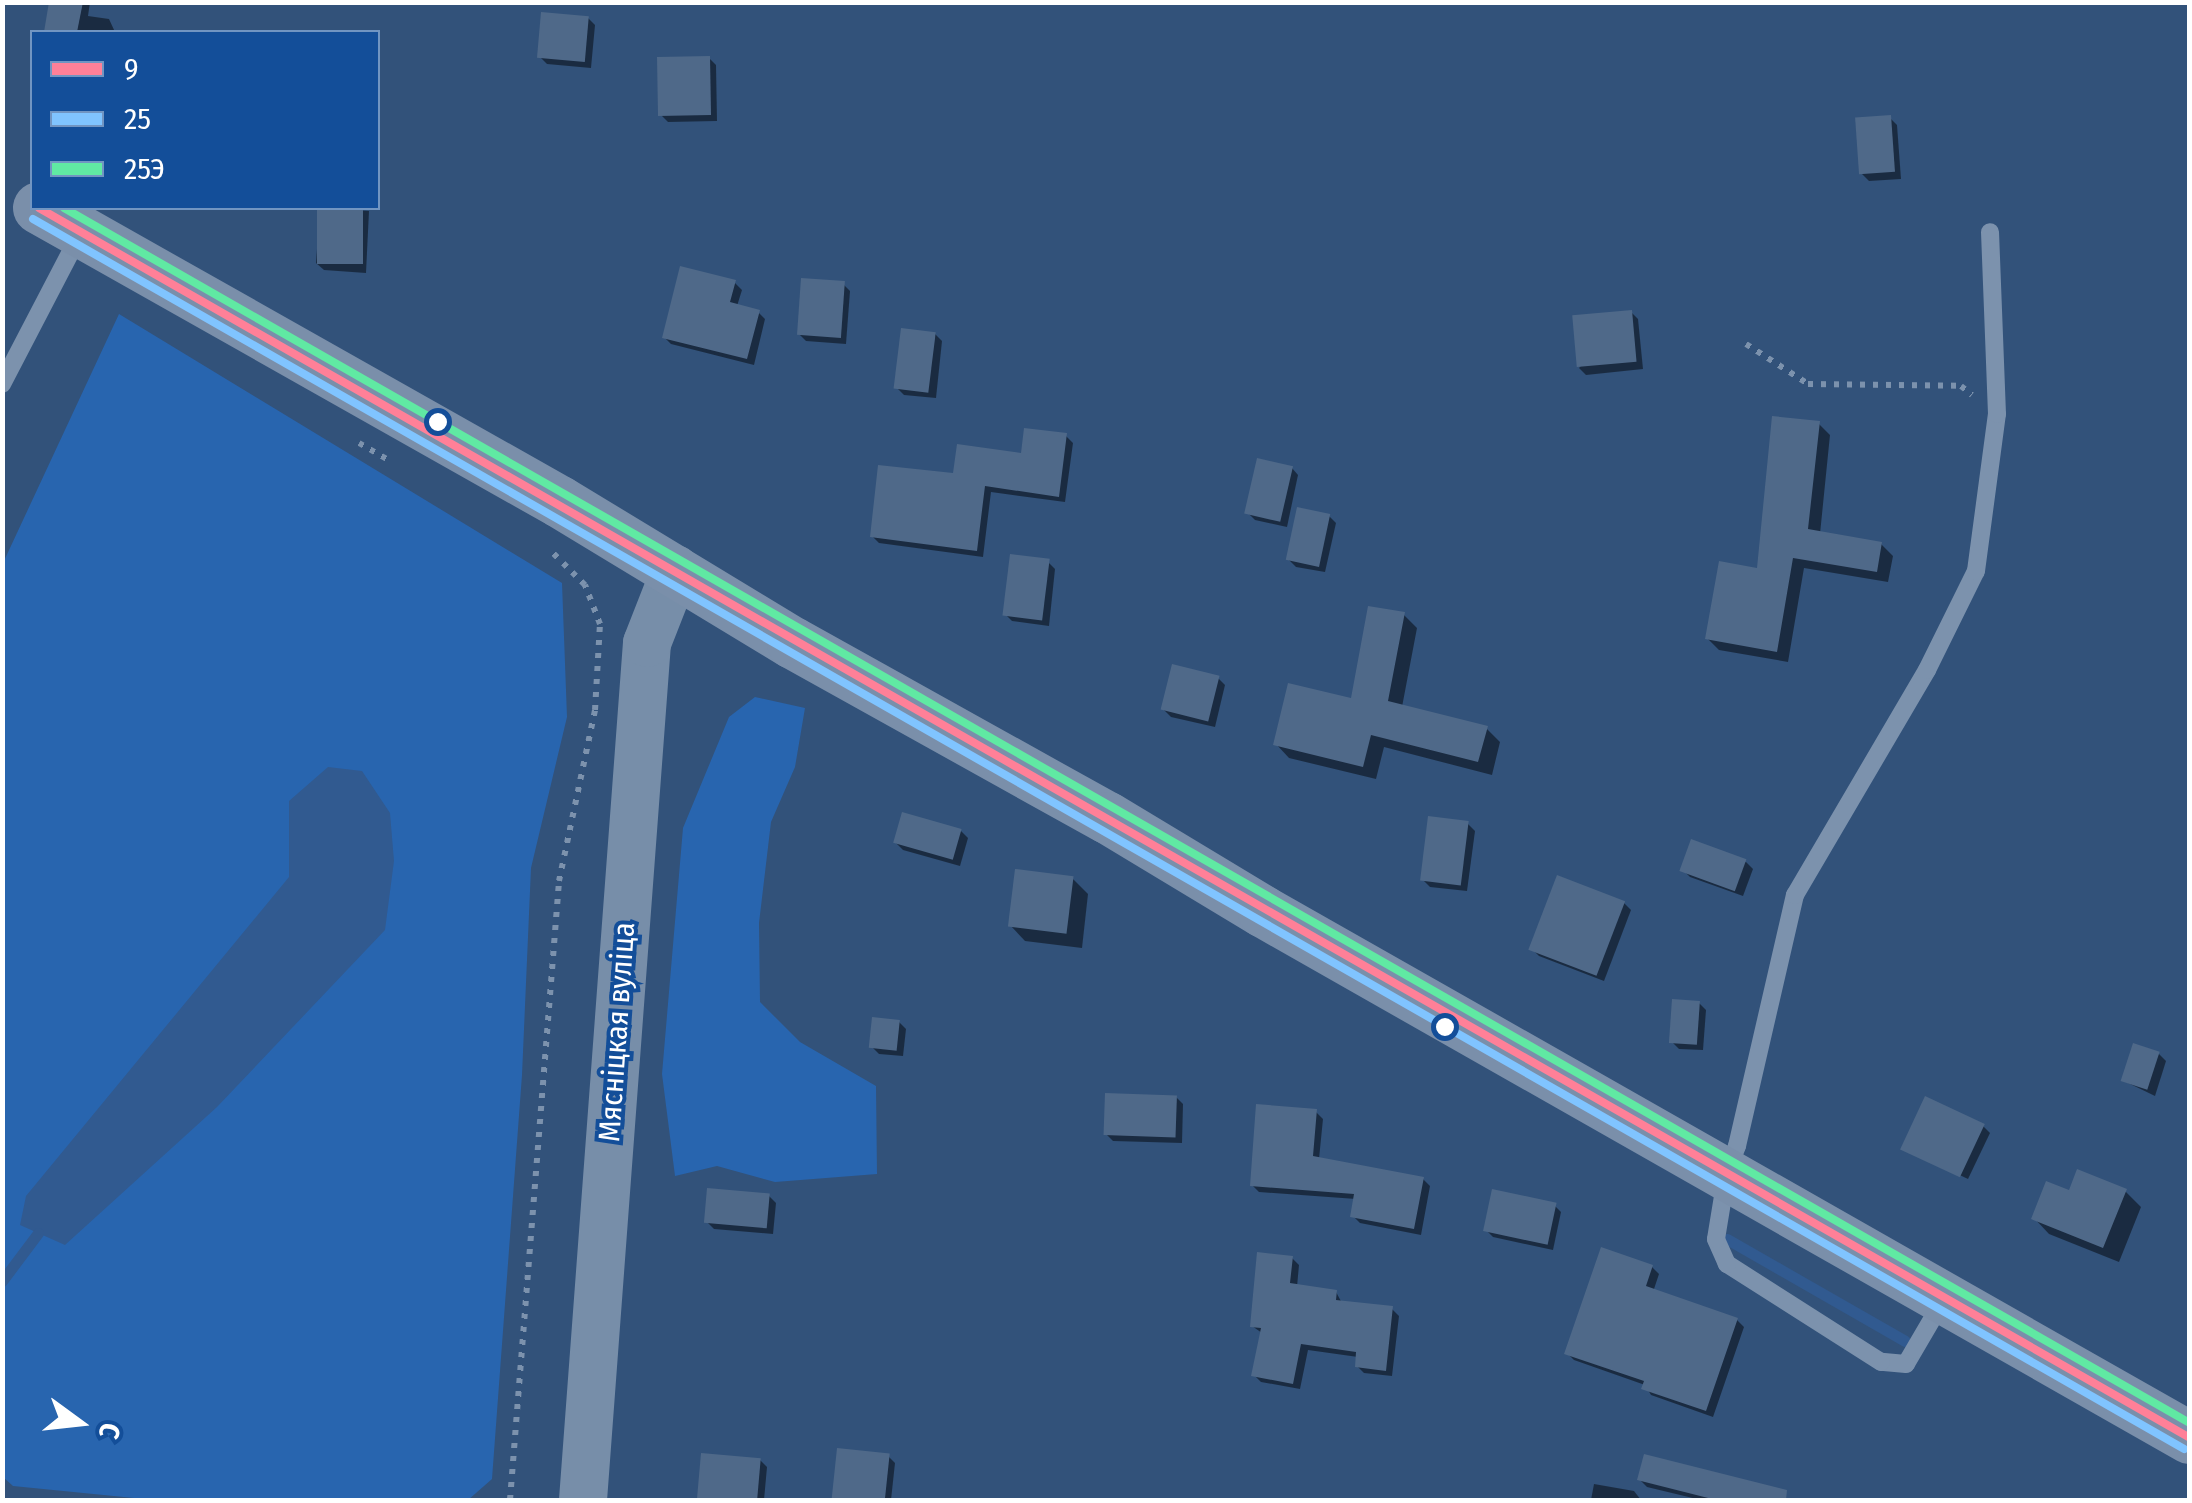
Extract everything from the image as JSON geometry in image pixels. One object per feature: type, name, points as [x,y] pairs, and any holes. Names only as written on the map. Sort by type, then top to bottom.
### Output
[{"type":"main road","points":[[2,186],[30,203]]},
{"type":"main road","points":[[60,219],[676,570],[792,643],[2190,1438]]},
{"type":"main road","name":"Мясніцкая вуліца","points":[[583,1500],[646,643],[676,570]]},
{"type":"lane","points":[[2,384],[60,219]]},
{"type":"lane","points":[[1944,1297],[1906,1364],[1881,1362],[1728,1264],[1716,1239],[1727,1172],[1795,895],[1926,670],[1976,571],[1997,414],[1990,232]]},
{"type":"path","points":[[1746,344],[1808,384],[1961,386],[1997,414]]},
{"type":"path","points":[[351,437],[401,466]]},
{"type":"path","points":[[510,1500],[559,881],[596,710],[600,624],[585,585],[540,540]]},
{"type":"shaded area","points":[[119,314],[562,583],[567,717],[531,868],[522,1075],[492,1479],[468,1500],[154,1500],[13,1486],[3,1477],[3,563]]},
{"type":"shaded area","points":[[755,697],[805,708],[795,767],[771,822],[759,923],[760,1002],[800,1042],[876,1086],[877,1174],[775,1182],[717,1166],[675,1176],[662,1074],[683,828],[729,717]]},
{"type":"shaded area","points":[[328,767],[362,771],[390,813],[394,861],[385,930],[217,1107],[65,1245],[20,1225],[26,1196],[289,877],[289,801]]},
{"type":"building","points":[[49,2],[83,2],[77,30],[44,30]]},
{"type":"building","points":[[541,12],[589,16],[585,62],[537,58]]},
{"type":"building","points":[[710,56],[711,115],[658,116],[657,57]]},
{"type":"building","points":[[1891,115],[1895,172],[1859,174],[1855,118]]},
{"type":"building","points":[[317,210],[363,210],[363,264],[317,264]]},
{"type":"building","points":[[680,266],[736,280],[730,302],[760,310],[747,359],[662,338]]},
{"type":"building","points":[[801,278],[845,281],[841,338],[797,335]]},
{"type":"building","points":[[1632,310],[1637,362],[1577,367],[1572,315]]},
{"type":"building","points":[[901,328],[936,332],[928,393],[894,389]]},
{"type":"building","points":[[1772,416],[1820,421],[1808,529],[1882,542],[1877,572],[1793,558],[1777,652],[1705,639],[1719,561],[1757,568]]},
{"type":"building","points":[[1024,428],[1067,433],[1059,497],[985,486],[977,551],[870,537],[878,465],[953,473],[957,444],[1021,453]]},
{"type":"building","points":[[1257,458],[1293,466],[1280,522],[1244,514]]},
{"type":"building","points":[[1297,507],[1330,514],[1319,567],[1286,560]]},
{"type":"building","points":[[1010,554],[1050,559],[1042,620],[1002,616]]},
{"type":"building","points":[[1368,606],[1405,612],[1388,701],[1488,726],[1478,762],[1371,735],[1363,767],[1273,745],[1288,683],[1351,698]]},
{"type":"building","points":[[1172,664],[1220,676],[1208,721],[1161,710]]},
{"type":"building","points":[[902,812],[962,829],[953,860],[893,843]]},
{"type":"building","points":[[1428,816],[1469,821],[1461,886],[1420,881]]},
{"type":"building","points":[[1691,839],[1746,859],[1735,891],[1679,871]]},
{"type":"building","points":[[1015,869],[1074,876],[1066,934],[1008,927]]},
{"type":"building","points":[[1557,875],[1625,901],[1596,976],[1528,950]]},
{"type":"building","points":[[1672,999],[1700,1001],[1697,1045],[1669,1043]]},
{"type":"building","points":[[872,1017],[900,1020],[897,1051],[869,1048]]},
{"type":"building","points":[[2133,1043],[2160,1052],[2147,1090],[2121,1081]]},
{"type":"building","points":[[1105,1093],[1177,1096],[1175,1137],[1104,1135]]},
{"type":"building","points":[[1925,1096],[1985,1124],[1960,1177],[1900,1149]]},
{"type":"building","points":[[1256,1104],[1317,1109],[1313,1156],[1424,1177],[1414,1229],[1350,1217],[1354,1194],[1250,1186]]},
{"type":"building","points":[[2077,1169],[2127,1189],[2103,1248],[2031,1219],[2046,1181],[2069,1190]]},
{"type":"building","points":[[707,1188],[770,1193],[767,1228],[704,1223]]},
{"type":"building","points":[[1492,1189],[1557,1203],[1548,1245],[1483,1231]]},
{"type":"building","points":[[1601,1247],[1653,1265],[1646,1286],[1738,1318],[1706,1411],[1641,1389],[1644,1381],[1564,1354]]},
{"type":"building","points":[[1257,1252],[1293,1256],[1290,1283],[1337,1290],[1336,1300],[1393,1306],[1386,1371],[1355,1367],[1356,1352],[1301,1344],[1293,1384],[1251,1376],[1261,1328],[1250,1327]]},
{"type":"building","points":[[837,1448],[890,1454],[885,1500],[832,1500]]},
{"type":"building","points":[[701,1453],[761,1458],[757,1500],[697,1500]]},
{"type":"building","points":[[1644,1454],[1787,1490],[1786,1500],[1716,1500],[1637,1480]]},
{"type":"waterway","points":[[2,1281],[38,1233]]},
{"type":"waterway","points":[[1727,1239],[1905,1341]]},
{"type":"transit line","name":"9","points":[[42,210],[2190,1438]]},
{"type":"transit line","name":"25Э","points":[[67,210],[2190,1423]]},
{"type":"transit line","name":"25","points":[[33,219],[2184,1449]]}]
